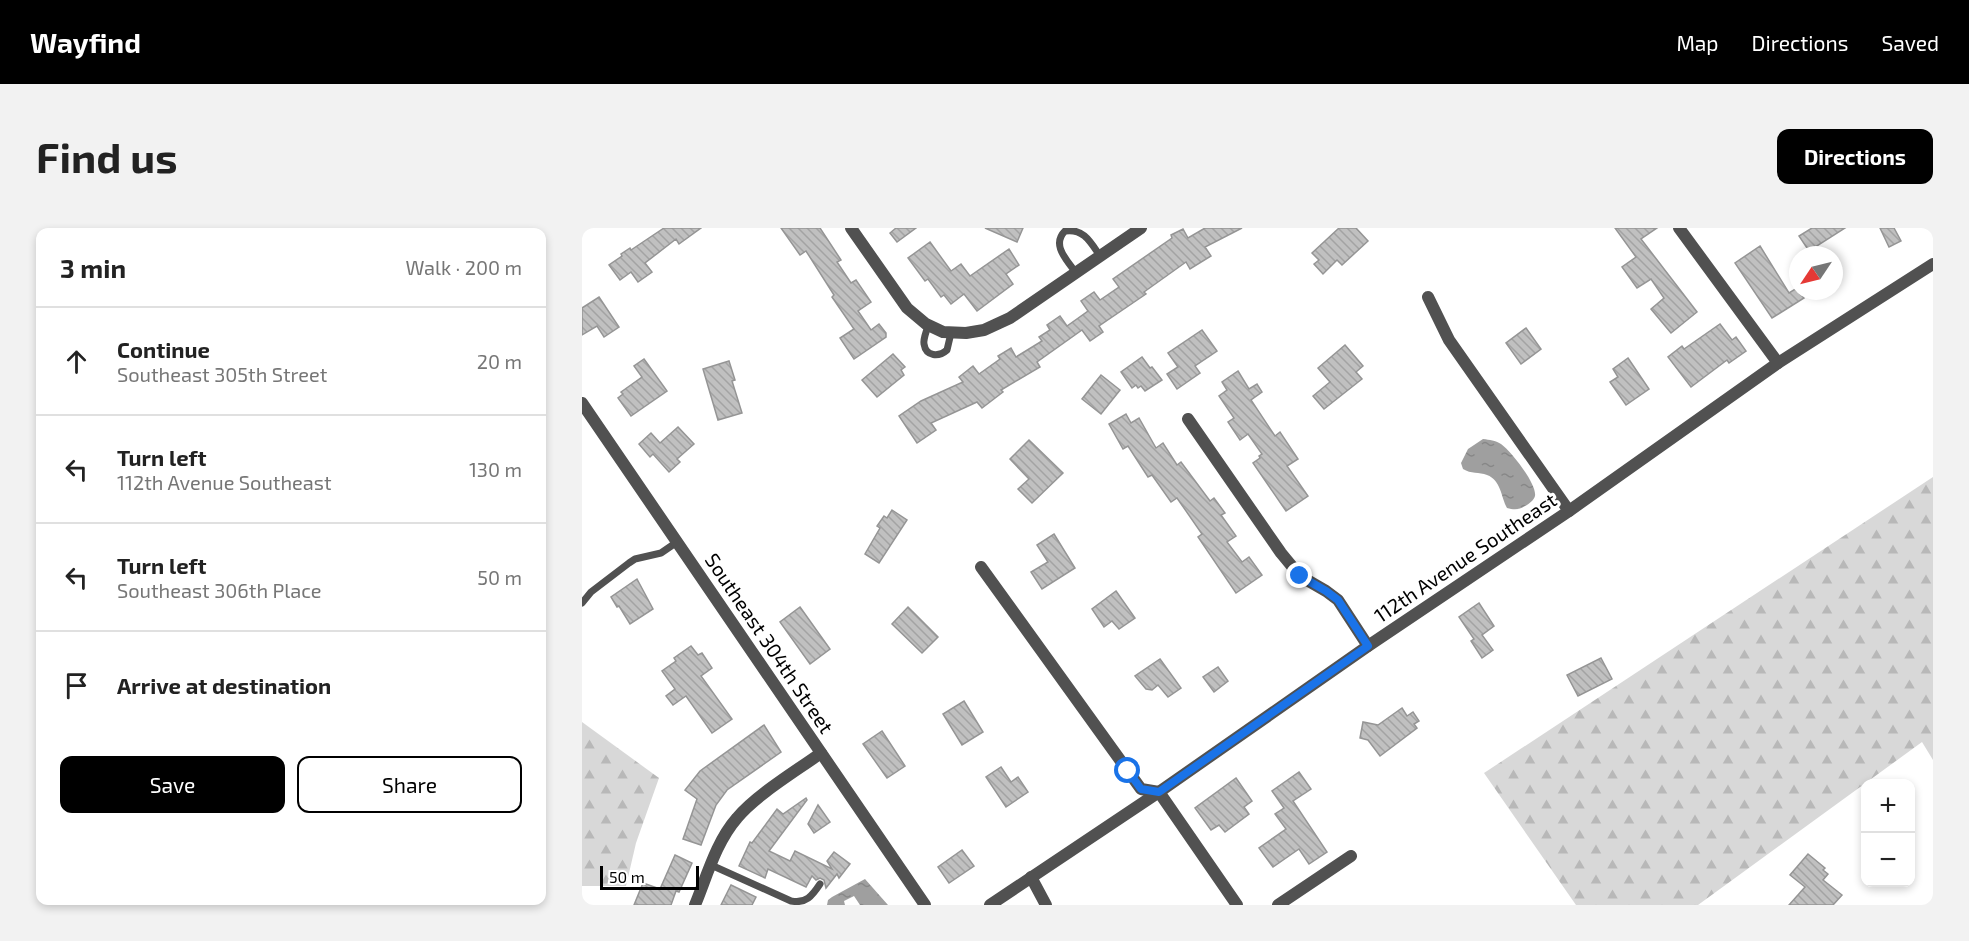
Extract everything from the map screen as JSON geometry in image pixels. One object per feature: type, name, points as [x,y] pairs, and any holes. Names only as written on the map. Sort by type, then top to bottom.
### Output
[{"type":"street","points":[[851,228],[907,308],[928,325],[947,332],[966,333],[984,330],[1010,318],[1141,228]]},
{"type":"street","points":[[1679,228],[1778,363]]},
{"type":"street","name":"112th Avenue Southeast","points":[[990,905],[1569,511],[1778,363],[1933,264]]},
{"type":"street","points":[[1428,297],[1449,340],[1569,511]]},
{"type":"street","name":"Southeast 304th Street","points":[[582,403],[926,905]]},
{"type":"street","points":[[1188,419],[1281,553],[1300,576],[1338,600],[1368,646]]},
{"type":"street","points":[[981,567],[1141,789],[1159,792],[1237,905]]},
{"type":"street","points":[[695,905],[726,833],[736,819],[747,806],[821,753]]},
{"type":"street","points":[[1278,905],[1352,856]]},
{"type":"street","points":[[1031,877],[1047,905]]},
{"type":"lane","points":[[1076,273],[1059,246],[1059,240],[1065,231],[1076,228],[1082,231],[1100,256]]},
{"type":"lane","points":[[928,325],[924,345],[934,355],[947,350],[947,332]]},
{"type":"lane","points":[[582,603],[591,592],[629,562],[662,553],[677,542]]},
{"type":"lane","points":[[711,865],[798,903],[812,897],[820,884]]},
{"type":"green space","points":[[1933,477],[1933,760],[1922,742],[1871,779],[1861,779],[1861,786],[1698,905],[1576,905],[1484,773]]},
{"type":"green space","points":[[582,722],[659,778],[636,843],[626,886],[582,886]]},
{"type":"water","points":[[1483,439],[1501,444],[1522,468],[1535,491],[1535,496],[1528,504],[1519,509],[1507,508],[1498,485],[1492,477],[1463,469],[1461,463],[1468,449]]},
{"type":"water","points":[[865,879],[888,905],[860,905],[854,896],[844,901],[845,905],[827,905],[828,900],[832,897]]},
{"type":"building","points":[[664,228],[701,228],[679,244],[676,239],[645,263],[652,272],[638,282],[631,272],[620,280],[609,265],[622,256],[621,254]]},
{"type":"building","points":[[781,228],[820,228],[841,260],[837,262],[851,283],[856,280],[871,302],[858,311],[871,330],[879,324],[886,333],[886,337],[854,359],[840,338],[854,329],[832,297],[834,295],[806,251],[800,255]]},
{"type":"building","points":[[896,228],[916,228],[897,242],[890,233]]},
{"type":"building","points":[[985,228],[1023,228],[1017,242]]},
{"type":"building","points":[[1205,228],[1242,228],[1205,247],[1211,256],[1190,269],[1186,262],[1144,292],[1146,294],[1099,326],[1103,332],[1090,341],[1082,330],[1037,362],[1040,367],[1001,390],[1003,392],[982,408],[977,402],[931,423],[936,430],[917,443],[899,416],[921,401],[963,382],[959,377],[973,366],[979,374],[1000,359],[998,356],[1011,348],[1016,357],[1042,341],[1039,337],[1050,330],[1047,325],[1060,316],[1067,326],[1088,311],[1081,301],[1094,292],[1100,300],[1119,287],[1113,279],[1172,238],[1171,235],[1183,229],[1188,238]]},
{"type":"building","points":[[1339,228],[1356,228],[1368,241],[1342,265],[1337,260],[1323,274],[1314,264],[1319,260],[1312,253]]},
{"type":"building","points":[[1615,228],[1657,228],[1641,239],[1697,312],[1671,333],[1651,309],[1664,298],[1651,279],[1637,288],[1622,267],[1636,257]]},
{"type":"building","points":[[1812,228],[1845,228],[1817,246],[1806,246],[1799,236]]},
{"type":"building","points":[[1880,228],[1894,228],[1901,241],[1889,247]]},
{"type":"building","points":[[930,242],[951,271],[961,264],[970,276],[1009,249],[1019,265],[1006,274],[1013,284],[977,311],[964,294],[951,304],[944,295],[941,297],[928,279],[925,281],[908,258]]},
{"type":"building","points":[[1760,246],[1789,293],[1789,300],[1801,300],[1772,318],[1735,263]]},
{"type":"building","points":[[599,297],[619,327],[604,337],[597,326],[582,335],[582,308]]},
{"type":"building","points":[[1720,324],[1732,340],[1736,337],[1746,351],[1729,363],[1727,360],[1691,387],[1668,357],[1682,346],[1684,349]]},
{"type":"building","points":[[1526,328],[1541,349],[1521,364],[1506,343]]},
{"type":"building","points":[[1202,330],[1217,351],[1195,366],[1200,373],[1177,389],[1167,374],[1178,367],[1168,353]]},
{"type":"building","points":[[1345,345],[1363,366],[1356,372],[1362,379],[1324,409],[1313,396],[1330,382],[1318,368]]},
{"type":"building","points":[[893,354],[905,367],[901,370],[904,375],[877,397],[862,380]]},
{"type":"building","points":[[1142,357],[1162,380],[1145,391],[1141,386],[1138,388],[1136,385],[1132,388],[1121,372]]},
{"type":"building","points":[[1628,358],[1649,389],[1626,405],[1610,382],[1618,377],[1613,369]]},
{"type":"building","points":[[644,359],[667,391],[631,416],[618,398],[623,394],[621,392],[642,377],[634,366]]},
{"type":"building","points":[[729,361],[735,380],[732,381],[742,413],[718,420],[703,369]]},
{"type":"building","points":[[1238,371],[1249,389],[1257,384],[1262,392],[1251,400],[1275,436],[1280,432],[1298,459],[1287,466],[1308,496],[1286,511],[1253,463],[1262,454],[1248,434],[1240,440],[1228,422],[1234,418],[1219,396],[1227,390],[1222,382]]},
{"type":"building","points":[[1101,375],[1120,390],[1101,414],[1082,399]]},
{"type":"building","points":[[1126,414],[1131,423],[1139,418],[1156,448],[1163,443],[1177,465],[1181,462],[1210,501],[1214,498],[1225,513],[1221,515],[1236,536],[1227,542],[1242,562],[1249,557],[1262,575],[1236,593],[1198,537],[1202,534],[1177,498],[1171,502],[1152,475],[1148,477],[1128,446],[1123,449],[1109,424]]},
{"type":"building","points":[[678,427],[694,444],[677,459],[680,462],[669,472],[653,454],[650,457],[639,444],[651,433],[660,443]]},
{"type":"building","points":[[1029,440],[1063,473],[1032,503],[1018,489],[1029,479],[1010,459]]},
{"type":"building","points":[[892,510],[907,520],[879,563],[865,554],[880,528],[877,526],[884,516],[887,518]]},
{"type":"building","points":[[1054,534],[1075,568],[1042,589],[1031,572],[1048,562],[1037,545]]},
{"type":"building","points":[[637,579],[653,609],[630,624],[611,597]]},
{"type":"building","points":[[1116,591],[1135,618],[1119,629],[1112,621],[1104,627],[1092,609]]},
{"type":"building","points":[[1479,603],[1494,626],[1482,635],[1493,650],[1482,658],[1471,641],[1474,639],[1459,617]]},
{"type":"building","points":[[800,607],[830,649],[810,664],[780,622]]},
{"type":"building","points":[[908,607],[938,637],[922,653],[892,624]]},
{"type":"building","points":[[691,646],[698,655],[702,653],[712,668],[701,676],[732,719],[712,733],[686,696],[673,705],[666,696],[675,689],[662,671],[676,661],[674,658]]},
{"type":"building","points":[[1601,658],[1612,679],[1578,696],[1567,675]]},
{"type":"building","points":[[1160,659],[1181,688],[1168,697],[1158,685],[1152,690],[1146,689],[1135,676]]},
{"type":"building","points":[[1218,667],[1228,681],[1214,692],[1203,677]]},
{"type":"building","points":[[964,701],[983,732],[962,745],[943,714]]},
{"type":"building","points":[[1402,708],[1407,716],[1413,712],[1419,721],[1414,724],[1417,728],[1380,756],[1368,740],[1360,738],[1363,722],[1378,725]]},
{"type":"building","points":[[764,725],[781,752],[727,790],[716,805],[701,845],[683,839],[697,799],[685,790],[700,771]]},
{"type":"building","points":[[882,731],[905,766],[887,778],[863,744]]},
{"type":"building","points":[[1001,767],[1011,782],[1018,777],[1028,792],[1006,807],[986,777]]},
{"type":"building","points":[[1299,772],[1311,789],[1293,801],[1327,852],[1309,864],[1299,849],[1273,867],[1259,848],[1286,829],[1275,814],[1284,808],[1272,791]]},
{"type":"building","points":[[1236,778],[1252,801],[1244,807],[1249,814],[1225,832],[1219,825],[1211,830],[1195,808]]},
{"type":"building","points":[[806,798],[807,800],[769,851],[790,861],[795,851],[832,869],[827,861],[834,852],[850,864],[839,878],[837,874],[826,888],[824,880],[820,878],[816,880],[812,876],[806,887],[768,869],[765,878],[739,866],[750,842],[752,843],[777,809],[783,814]]},
{"type":"building","points":[[818,805],[830,822],[814,833],[808,824]]},
{"type":"building","points":[[962,850],[974,866],[949,883],[938,867]]},
{"type":"building","points":[[1808,854],[1825,868],[1823,870],[1828,874],[1823,880],[1842,895],[1833,905],[1789,905],[1805,887],[1790,875]]},
{"type":"building","points":[[675,855],[692,863],[671,905],[634,905],[643,883],[660,889]]},
{"type":"building","points":[[731,885],[756,897],[752,905],[721,905]]},
{"type":"route","points":[[1128,771],[1141,789],[1159,792],[1368,646],[1338,600],[1300,576]]}]
